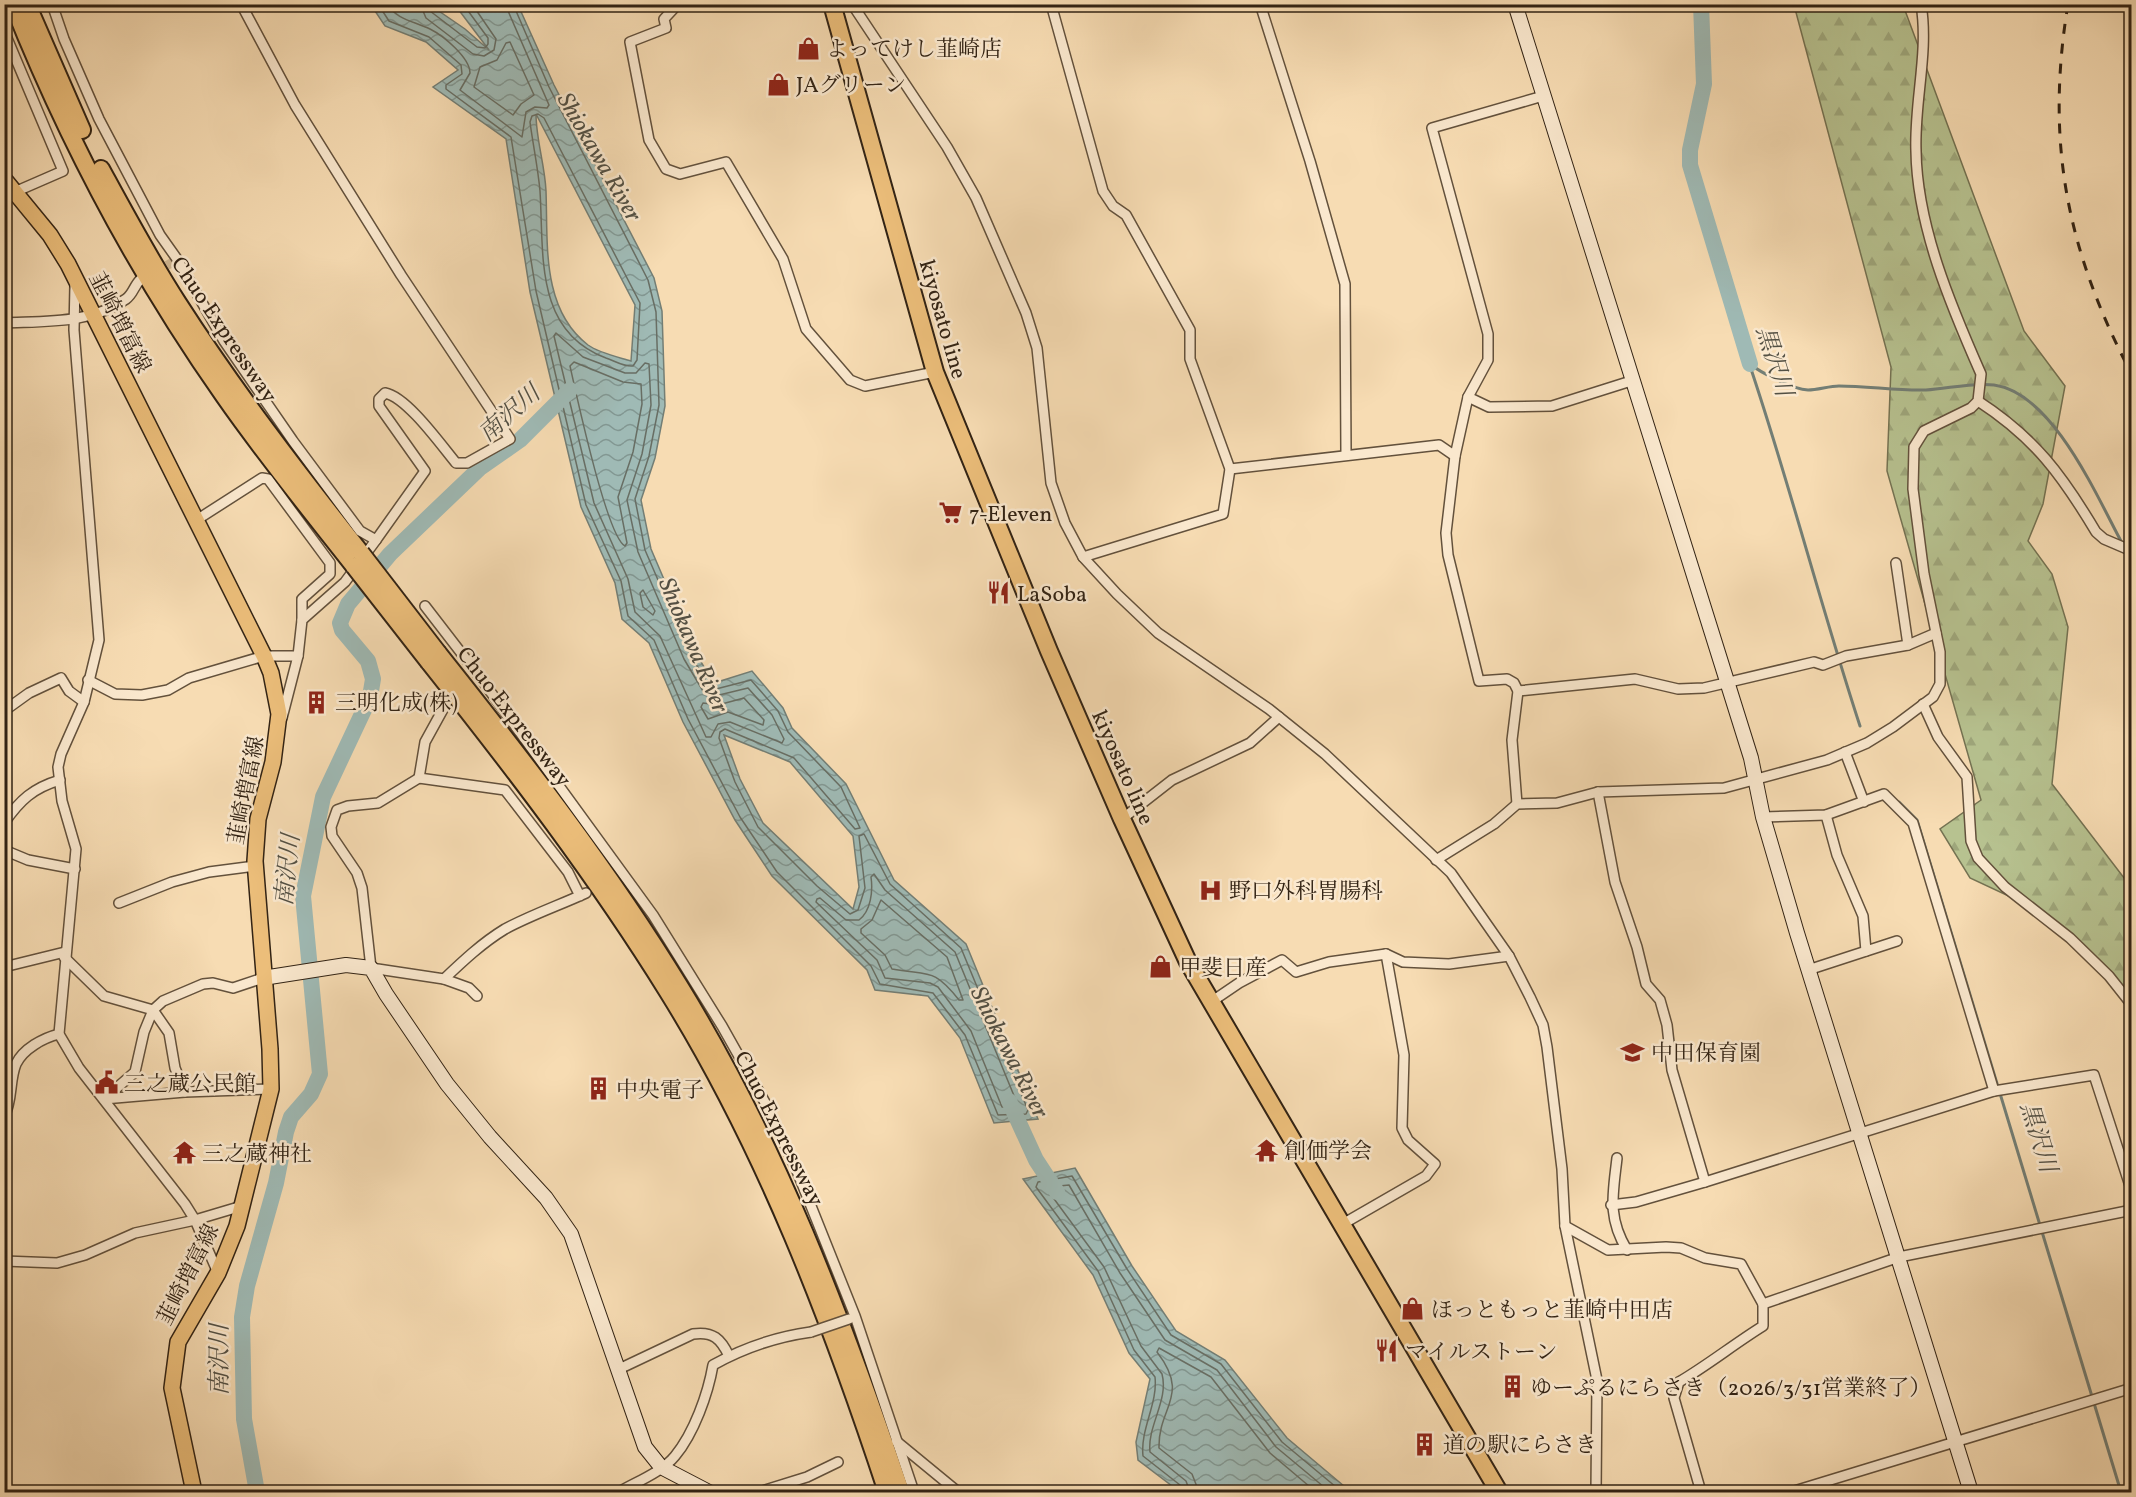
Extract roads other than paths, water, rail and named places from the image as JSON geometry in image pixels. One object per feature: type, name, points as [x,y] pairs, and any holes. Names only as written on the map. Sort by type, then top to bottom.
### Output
[{"type":"highway","name":"Chuo Expressway","points":[[13,4],[83,158],[156,290],[231,406],[357,560],[433,658],[602,890],[669,994],[721,1084],[792,1233],[856,1397],[887,1492]]},
{"type":"highway","name":"Chuo Expressway","points":[[27,4],[78,123],[150,258],[215,359],[298,473],[357,560]]},
{"type":"highway","name":"kiyosato line","points":[[832,4],[935,372],[1045,641],[1122,819],[1180,948],[1499,1492]]},
{"type":"highway","name":"Chuo Expressway","points":[[433,658],[534,774],[615,886],[681,988],[732,1078],[805,1228],[864,1382],[901,1492]]},
{"type":"main road","name":"韮崎増富線","points":[[4,179],[17,191],[50,235],[93,314],[264,656],[276,689],[279,729],[258,819],[255,866],[270,1049],[271,1089],[242,1206],[228,1251],[218,1273],[184,1328],[178,1342],[172,1371],[173,1397],[194,1492]]},
{"type":"street","points":[[52,4],[64,39],[99,119],[133,188],[175,260],[224,341],[292,441],[360,531],[376,540]]},
{"type":"street","points":[[241,4],[295,105],[401,275],[510,439],[467,463],[456,463],[406,406],[391,394],[385,393],[379,399],[379,406],[425,471],[345,582],[302,621]]},
{"type":"street","points":[[678,4],[664,19],[666,28],[630,42],[649,140],[666,169],[681,174],[726,162],[783,259],[806,329],[850,380],[865,386],[935,372]]},
{"type":"street","points":[[852,4],[947,147],[976,198],[1026,313],[1037,348],[1051,483],[1065,523],[1083,557],[1158,633],[1279,717],[1324,754],[1451,873],[1509,956],[1543,1025],[1548,1047],[1562,1170],[1564,1226],[1597,1380],[1596,1492]]},
{"type":"street","points":[[1051,4],[1104,191],[1113,206],[1126,215],[1190,330],[1190,359],[1230,469],[1223,514],[1083,557]]},
{"type":"street","points":[[1260,4],[1310,161],[1345,284],[1346,454]]},
{"type":"street","points":[[1515,4],[1756,779],[1762,817],[1808,970],[1971,1492]]},
{"type":"street","points":[[1436,860],[1494,825],[1517,804],[1557,803],[1598,792],[1711,790],[1756,779],[1845,752],[1893,727],[1933,698],[1940,684],[1942,671],[1924,574],[1913,489],[1914,447],[1924,431],[1971,408],[1978,401],[1981,374],[1936,256],[1917,184],[1916,136],[1926,30],[1921,4]]},
{"type":"street","points":[[4,31],[63,171],[17,191]]},
{"type":"street","points":[[1517,804],[1512,740],[1518,692],[1514,683],[1507,679],[1479,681],[1448,555],[1446,533],[1455,456],[1468,398],[1488,360],[1488,334],[1432,128],[1543,96]]},
{"type":"street","points":[[4,323],[74,320],[93,314],[126,299],[140,280]]},
{"type":"street","points":[[75,282],[74,320],[99,630],[97,649],[84,702],[61,754],[62,801],[76,849],[64,955],[59,1034],[79,1068],[195,1220],[218,1273]]},
{"type":"street","points":[[1468,398],[1489,407],[1552,406],[1631,381]]},
{"type":"street","points":[[1978,401],[2024,434],[2060,474],[2096,532],[2118,546],[2132,551]]},
{"type":"street","points":[[1230,469],[1438,445],[1455,456]]},
{"type":"street","points":[[195,521],[262,478],[268,479],[331,566],[330,574],[302,599],[298,656],[279,729]]},
{"type":"street","points":[[1896,564],[1908,645]]},
{"type":"street","points":[[425,606],[479,675],[653,915],[722,1026],[772,1116],[852,1317],[914,1492]]},
{"type":"street","points":[[1518,692],[1635,679],[1688,690],[1814,662],[1823,665],[1846,656],[1908,645],[1936,633]]},
{"type":"street","points":[[88,680],[115,694],[142,694],[168,690],[189,678],[264,656],[298,656]]},
{"type":"street","points":[[4,711],[29,693],[61,678],[69,691],[84,702]]},
{"type":"street","points":[[419,778],[425,741],[447,702]]},
{"type":"street","points":[[1923,704],[1938,737],[1967,777],[1971,841],[1978,858],[2005,887],[2070,938],[2109,976],[2132,1005]]},
{"type":"street","points":[[1122,819],[1172,780],[1250,743],[1279,717]]},
{"type":"street","points":[[1845,752],[1864,802]]},
{"type":"street","points":[[444,979],[465,958],[505,930],[583,894],[564,865],[505,790],[419,778],[378,803],[348,806],[337,810],[333,818],[332,836],[357,873],[362,888],[371,968],[447,1084],[490,1137],[546,1198],[571,1234],[645,1447],[661,1467],[709,1492]]},
{"type":"street","points":[[4,823],[23,797],[60,780]]},
{"type":"street","points":[[1598,792],[1615,882],[1647,984],[1660,1000],[1672,1070],[1705,1182]]},
{"type":"street","points":[[1762,817],[1826,815],[1884,794],[1913,823],[1994,1091]]},
{"type":"street","points":[[1826,815],[1838,855],[1863,916],[1866,951]]},
{"type":"street","points":[[4,850],[28,860],[75,869]]},
{"type":"street","points":[[119,903],[200,874],[255,866]]},
{"type":"street","points":[[1808,970],[1897,941]]},
{"type":"street","points":[[1211,1002],[1239,983],[1282,960],[1296,972],[1329,962],[1386,954],[1403,962],[1449,964],[1509,956]]},
{"type":"street","points":[[1341,1225],[1426,1176],[1435,1164],[1408,1140],[1402,1128],[1404,1055],[1386,954]]},
{"type":"street","points":[[4,967],[64,955]]},
{"type":"street","points":[[64,955],[104,996],[153,1010],[169,1033],[175,1068],[184,1092]]},
{"type":"street","points":[[104,1099],[135,1072],[144,1032],[153,1010],[163,1001],[203,984],[213,983],[233,988],[263,978],[346,965],[444,979],[470,988],[477,996]]},
{"type":"street","points":[[4,1117],[12,1096],[17,1064],[46,1037],[59,1034]]},
{"type":"street","points":[[1611,1205],[1636,1202],[1705,1182],[1994,1091],[2094,1075],[2132,1192]]},
{"type":"street","points":[[104,1099],[184,1092],[271,1089]]},
{"type":"street","points":[[1617,1158],[1611,1205],[1615,1231],[1627,1250]]},
{"type":"street","points":[[4,1261],[57,1263],[85,1255],[135,1233],[195,1220],[242,1206]]},
{"type":"street","points":[[1763,1304],[1899,1257],[2132,1210]]},
{"type":"street","points":[[1564,1226],[1608,1250],[1627,1250],[1646,1246],[1681,1248],[1705,1258],[1741,1264],[1763,1304],[1763,1326],[1734,1344],[1710,1364],[1679,1382],[1674,1398],[1701,1492]]},
{"type":"street","points":[[619,1492],[674,1458],[688,1434],[711,1378],[713,1365],[729,1356],[780,1337],[811,1332],[852,1317]]},
{"type":"street","points":[[617,1370],[702,1333],[718,1338],[729,1356]]},
{"type":"street","points":[[1791,1492],[1956,1444],[2132,1388]]},
{"type":"street","points":[[896,1441],[958,1492]]},
{"type":"street","points":[[759,1492],[807,1477],[838,1462]]},
{"type":"water","points":[[371,5],[430,5],[465,29],[489,50],[455,5],[518,5],[554,85],[654,278],[662,311],[665,406],[655,458],[641,500],[651,549],[696,654],[714,683],[752,671],[783,708],[792,728],[846,784],[894,880],[966,944],[1038,1119],[994,1123],[960,1038],[928,996],[875,990],[867,970],[772,876],[735,820],[683,722],[649,643],[622,619],[615,583],[581,507],[530,292],[506,139],[433,87],[458,70],[426,42],[385,26]],"holes":[[[536,114],[635,305],[631,361],[592,348],[573,330],[562,313],[550,274],[545,182]],[[724,735],[790,762],[853,836],[859,887],[853,909],[763,823],[740,779]]]},
{"type":"water","points":[[1075,1168],[1132,1266],[1176,1331],[1225,1360],[1287,1438],[1351,1492],[1180,1492],[1138,1460],[1136,1442],[1150,1379],[1129,1353],[1093,1275],[1023,1179]]},
{"type":"waterway","name":"黒沢川","points":[[1701,4],[1704,84],[1690,150],[1690,165],[1750,364]]},
{"type":"waterway","points":[[1750,364],[1778,380],[1808,390],[1839,386],[1926,390],[1986,384],[2015,392],[2035,407],[2054,426],[2086,475],[2122,543]]},
{"type":"waterway","name":"黒沢川","points":[[1750,366],[1860,726]]},
{"type":"waterway","name":"南沢川","points":[[257,1492],[244,1419],[242,1317],[247,1286],[276,1183],[286,1132],[291,1117],[311,1094],[320,1074],[303,896],[323,797],[370,697],[373,679],[368,661],[342,630],[340,623],[348,604],[390,554],[480,468],[520,440],[570,390]]},
{"type":"waterway","points":[[2127,552],[2132,561]]},
{"type":"waterway","name":"黒沢川","points":[[1899,802],[1917,820],[2121,1492]]},
{"type":"waterway","name":"Shiokawa River","points":[[1009,1101],[1036,1160],[1057,1192]]},
{"type":"tunnel","points":[[155,272],[173,262]]},
{"type":"railway","points":[[2068,4],[2061,55],[2059,103],[2061,150],[2067,195],[2077,240],[2091,284],[2132,375]]},
{"type":"place","name":"よってけし韮崎店","points":[[808,48]]},
{"type":"place","name":"JAグリーン","points":[[778,84]]},
{"type":"place","name":"7-Eleven","points":[[951,513]]},
{"type":"place","name":"LaSoba","points":[[999,593]]},
{"type":"place","name":"三明化成(株)","points":[[317,702]]},
{"type":"place","name":"野口外科胃腸科","points":[[1211,890]]},
{"type":"place","name":"甲斐日産","points":[[1161,967]]},
{"type":"place","name":"中田保育園","points":[[1633,1052]]},
{"type":"place","name":"三之蔵公民館","points":[[106,1083]]},
{"type":"place","name":"中央電子","points":[[598,1089]]},
{"type":"place","name":"創価学会","points":[[1266,1150]]},
{"type":"place","name":"三之蔵神社","points":[[184,1153]]},
{"type":"place","name":"ほっともっと韮崎中田店","points":[[1413,1309]]},
{"type":"place","name":"マイルストーン","points":[[1387,1351]]},
{"type":"place","name":"ゆーぷるにらさき（2026/3/31営業終了）","points":[[1512,1387]]},
{"type":"place","name":"道の駅にらさき","points":[[1425,1444]]}]
